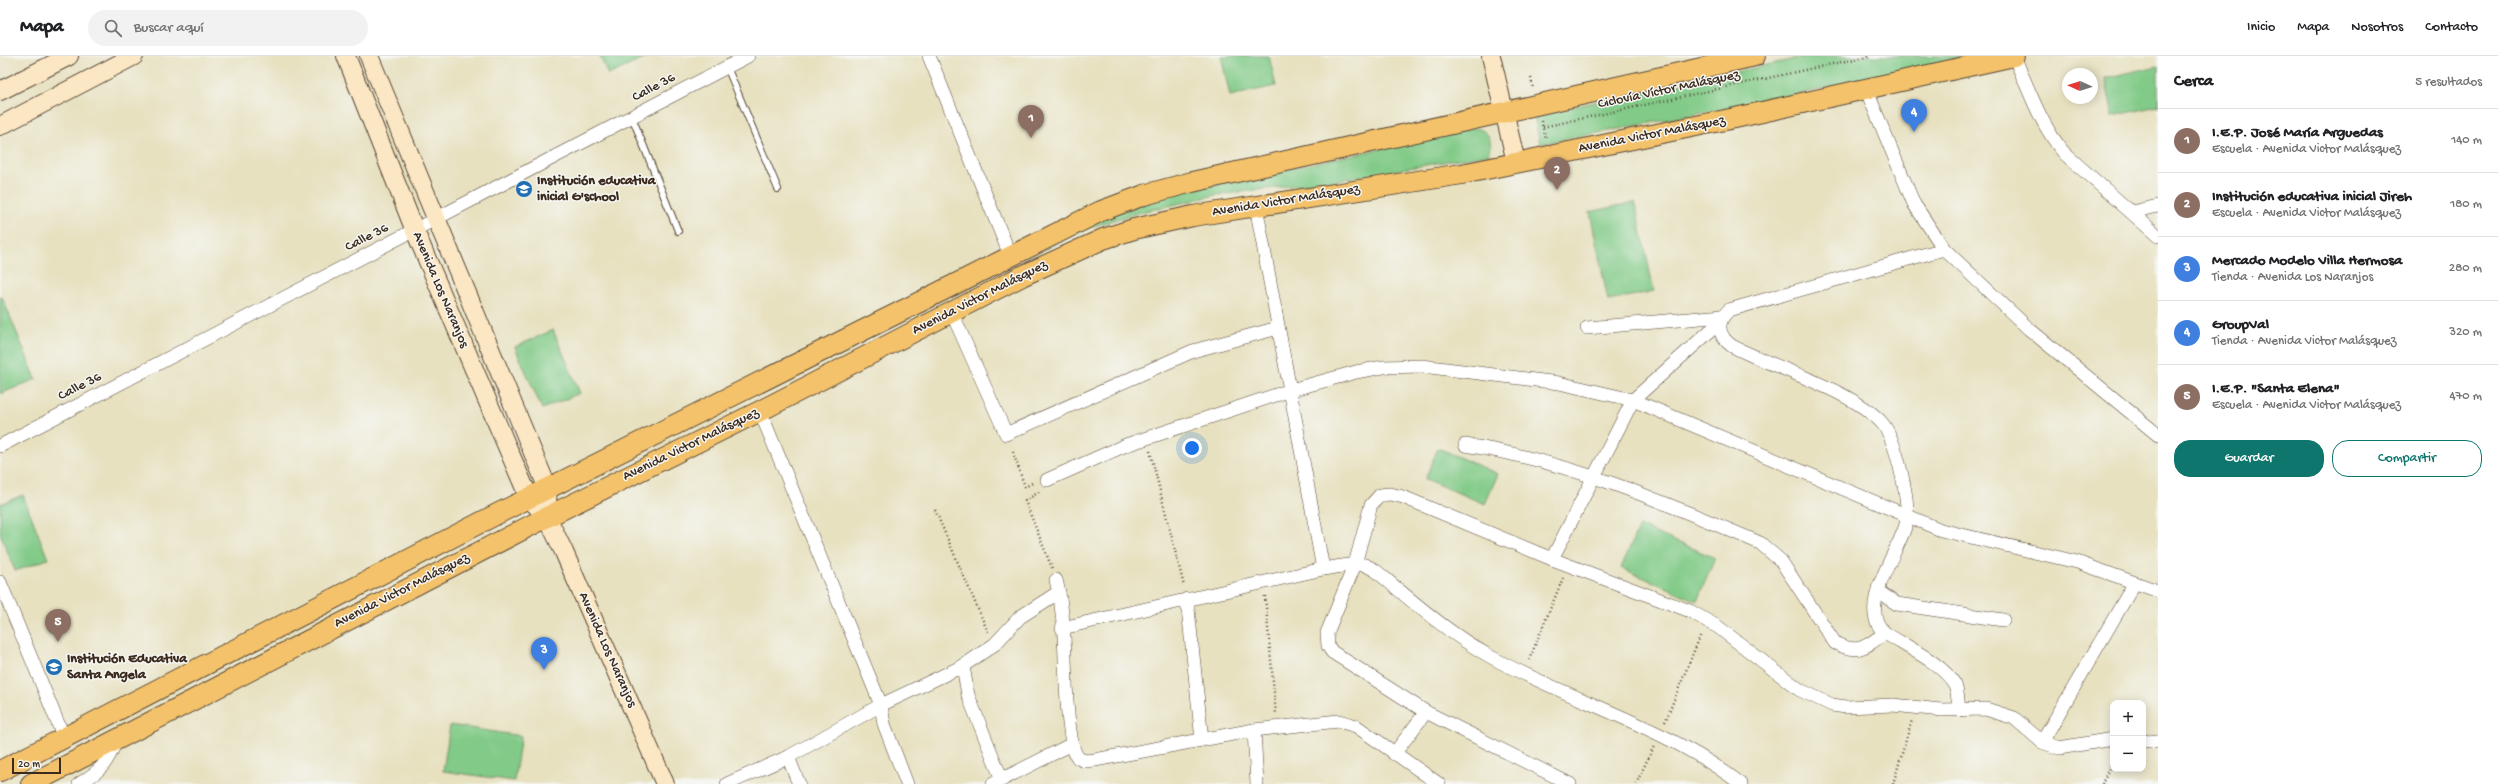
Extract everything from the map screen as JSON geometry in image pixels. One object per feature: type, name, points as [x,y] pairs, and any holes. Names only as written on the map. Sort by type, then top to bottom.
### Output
[{"type":"main road","name":"Avenida Victor Malásquez","points":[[0,771],[548,488],[1010,255],[1101,211],[1163,189],[1503,111],[1755,56]]},
{"type":"main road","name":"Avenida Victor Malásquez","points":[[31,784],[547,517],[760,411],[1022,276],[1103,239],[1163,221],[1462,174],[1689,128],[2014,56]]},
{"type":"street","points":[[0,91],[69,56]]},
{"type":"street","points":[[0,126],[134,56]]},
{"type":"street","name":"Avenida Los Naranjos","points":[[346,56],[415,231],[529,498],[547,517],[665,784]]},
{"type":"street","name":"Avenida Los Naranjos","points":[[369,56],[548,488],[547,517]]},
{"type":"street","name":"Calle 36","points":[[0,446],[415,231],[748,56]]},
{"type":"street","points":[[929,56],[1010,255]]},
{"type":"street","points":[[1491,56],[1516,162]]},
{"type":"street","points":[[2014,56],[2044,125],[2065,154],[2158,236]]},
{"type":"street","points":[[1866,89],[1914,204],[1928,229],[1944,249],[2029,329],[2158,435]]},
{"type":"street","points":[[1256,206],[1323,569]]},
{"type":"street","points":[[2132,212],[2158,206]]},
{"type":"street","points":[[1552,559],[1633,400],[1721,319],[1736,308],[1944,249]]},
{"type":"street","points":[[952,313],[1006,434],[1193,351],[1278,328]]},
{"type":"street","points":[[1587,328],[1721,319]]},
{"type":"street","points":[[1721,319],[1721,336],[1732,346],[1849,398],[1882,422],[1891,437],[1906,494],[1908,515],[1902,537],[1878,588],[1876,620],[1879,628],[1885,633],[1932,662],[1950,678],[1956,687],[1959,710]]},
{"type":"street","points":[[1047,480],[1126,445],[1291,390],[1356,372],[1403,365],[1559,383],[1633,400],[1728,442],[1947,532],[2077,562],[2134,584],[2158,591]]},
{"type":"street","points":[[760,411],[881,705],[884,724],[907,784]]},
{"type":"street","points":[[1465,446],[1508,452],[1594,475],[1698,517],[1769,549],[1781,561],[1835,643],[1849,650],[1861,650],[1885,633]]},
{"type":"street","points":[[1570,784],[1426,712],[1399,693],[1353,667],[1332,652],[1328,646],[1328,629],[1355,564],[1367,514],[1373,501],[1385,494],[1403,497],[1552,559],[1704,618],[1800,690],[1826,702],[1846,707],[1893,705],[1916,708],[1959,710],[1975,708],[2000,712],[2014,718],[2042,742],[2059,748],[2070,748],[2110,740]]},
{"type":"street","points":[[1062,628],[1323,569],[1355,564],[1365,565],[1375,570],[1457,637],[1523,673],[1681,746],[1741,784]]},
{"type":"street","points":[[0,582],[64,738]]},
{"type":"street","points":[[2042,742],[2134,584]]},
{"type":"street","points":[[1058,586],[1062,628],[1065,693],[1072,744],[1075,754],[1085,761],[1254,730],[1322,722],[1347,722],[1356,726],[1439,784]]},
{"type":"street","points":[[727,784],[788,757],[881,705],[963,666],[995,644],[1020,617],[1058,586]]},
{"type":"street","points":[[1878,588],[1883,595],[1897,604],[2004,620]]},
{"type":"street","points":[[1187,599],[1202,740]]},
{"type":"street","points":[[963,666],[968,695],[998,782],[1072,744]]},
{"type":"street","points":[[1394,754],[1426,712]]},
{"type":"street","points":[[1254,730],[1257,784]]},
{"type":"street","points":[[79,784],[98,773],[104,766],[118,738]]},
{"type":"street","points":[[2146,740],[2158,742]]},
{"type":"street","points":[[788,757],[799,784]]},
{"type":"lane","points":[[727,67],[778,189]]},
{"type":"lane","points":[[632,117],[678,231]]},
{"type":"path","name":"Ciclovía Víctor Malásquez","points":[[1543,127],[1869,56]]},
{"type":"path","points":[[1150,449],[1184,585]]},
{"type":"path","points":[[1013,452],[1025,487],[1035,482],[1040,492],[1025,500],[1058,586]]},
{"type":"path","points":[[935,510],[990,637]]},
{"type":"path","points":[[1523,673],[1568,565]]},
{"type":"path","points":[[1265,595],[1276,710]]},
{"type":"path","points":[[1665,723],[1702,632],[1696,630]]},
{"type":"path","points":[[1893,784],[1916,708]]},
{"type":"path","points":[[1636,784],[1656,743]]},
{"type":"path","points":[[2102,784],[2110,766]]},
{"type":"green space","points":[[600,56],[650,56],[608,75]]},
{"type":"green space","points":[[1221,56],[1269,56],[1276,86],[1230,96]]},
{"type":"green space","points":[[1809,56],[1971,56],[1782,98],[1540,144],[1534,115]]},
{"type":"green space","points":[[2158,66],[2158,106],[2113,116],[2105,78]]},
{"type":"green space","points":[[1476,128],[1484,131],[1489,138],[1491,146],[1489,154],[1340,180],[1217,195],[1137,213],[1091,227],[1024,259],[1090,223],[1166,195]]},
{"type":"green space","points":[[1635,202],[1654,291],[1608,301],[1590,212]]},
{"type":"green space","points":[[2,297],[36,379],[0,394],[0,298]]},
{"type":"green space","points":[[553,330],[580,393],[542,409],[515,347]]},
{"type":"green space","points":[[1438,448],[1498,474],[1485,504],[1425,479]]},
{"type":"green space","points":[[23,495],[48,559],[15,571],[0,533],[0,504]]},
{"type":"green space","points":[[1639,526],[1715,558],[1697,601],[1621,568]]},
{"type":"green space","points":[[450,725],[521,736],[514,781],[443,771]]},
{"type":"place","name":"GroupVal","points":[[1914,132]]},
{"type":"place","name":"I.E.P. José María Arguedas","points":[[1031,138]]},
{"type":"place","name":"Institución educativa inicial G'school","points":[[524,189]]},
{"type":"place","name":"Institución educativa inicial Jireh","points":[[1557,190]]},
{"type":"place","name":"I.E.P. \"Santa Elena\"","points":[[58,642]]},
{"type":"place","name":"Institución Educativa Santa Angela","points":[[54,667]]},
{"type":"place","name":"Mercado Modelo Villa Hermosa","points":[[544,670]]}]
